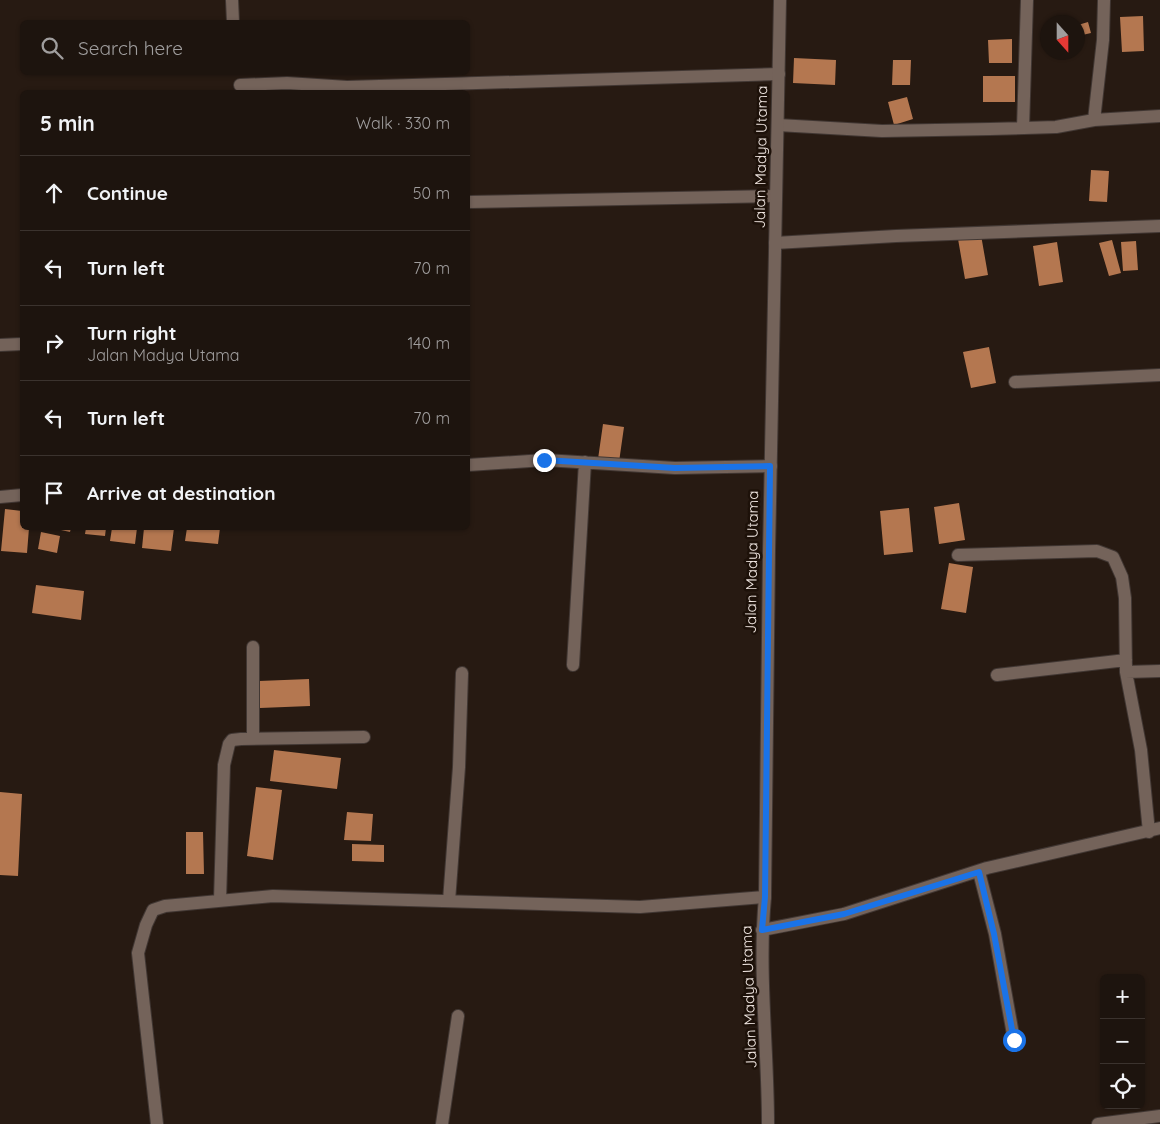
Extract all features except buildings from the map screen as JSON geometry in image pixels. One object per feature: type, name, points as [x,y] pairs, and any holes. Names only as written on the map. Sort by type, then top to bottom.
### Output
[{"type":"street","points":[[232,0],[233,20]]},
{"type":"street","name":"Jalan Madya Utama","points":[[768,1124],[768,1073],[762,930],[765,897],[770,466],[780,0]]},
{"type":"street","points":[[1023,128],[1027,0]]},
{"type":"street","points":[[1094,120],[1103,40],[1104,0]]},
{"type":"street","points":[[240,83],[347,87],[779,74]]},
{"type":"street","points":[[778,125],[882,131],[1023,128],[1056,127],[1094,120],[1160,116]]},
{"type":"street","points":[[470,202],[776,196]]},
{"type":"street","points":[[775,243],[915,235],[1160,226]]},
{"type":"street","points":[[0,345],[20,344]]},
{"type":"street","points":[[1015,382],[1160,376]]},
{"type":"street","points":[[470,465],[544,460],[675,468],[770,466]]},
{"type":"street","points":[[573,665],[585,462]]},
{"type":"street","points":[[0,497],[20,495]]},
{"type":"street","points":[[762,930],[844,914],[979,872],[1155,830],[1126,666],[1125,598],[1122,577],[1112,558],[1097,552],[958,555]]},
{"type":"street","points":[[253,647],[253,739]]},
{"type":"street","points":[[998,675],[1126,666],[1160,670]]},
{"type":"street","points":[[449,901],[459,766],[462,673]]},
{"type":"street","points":[[220,900],[222,795],[227,748],[232,740],[364,738]]},
{"type":"street","points":[[979,872],[994,934],[1014,1040]]},
{"type":"street","points":[[157,1124],[138,953],[153,910],[165,906],[273,896],[640,907],[765,897]]},
{"type":"street","points":[[442,1124],[458,1016]]},
{"type":"street","points":[[1099,1124],[1160,1116]]},
{"type":"route","points":[[544,460],[675,468],[770,466],[765,897],[762,930],[844,914],[979,872],[994,934],[1014,1040]]}]
